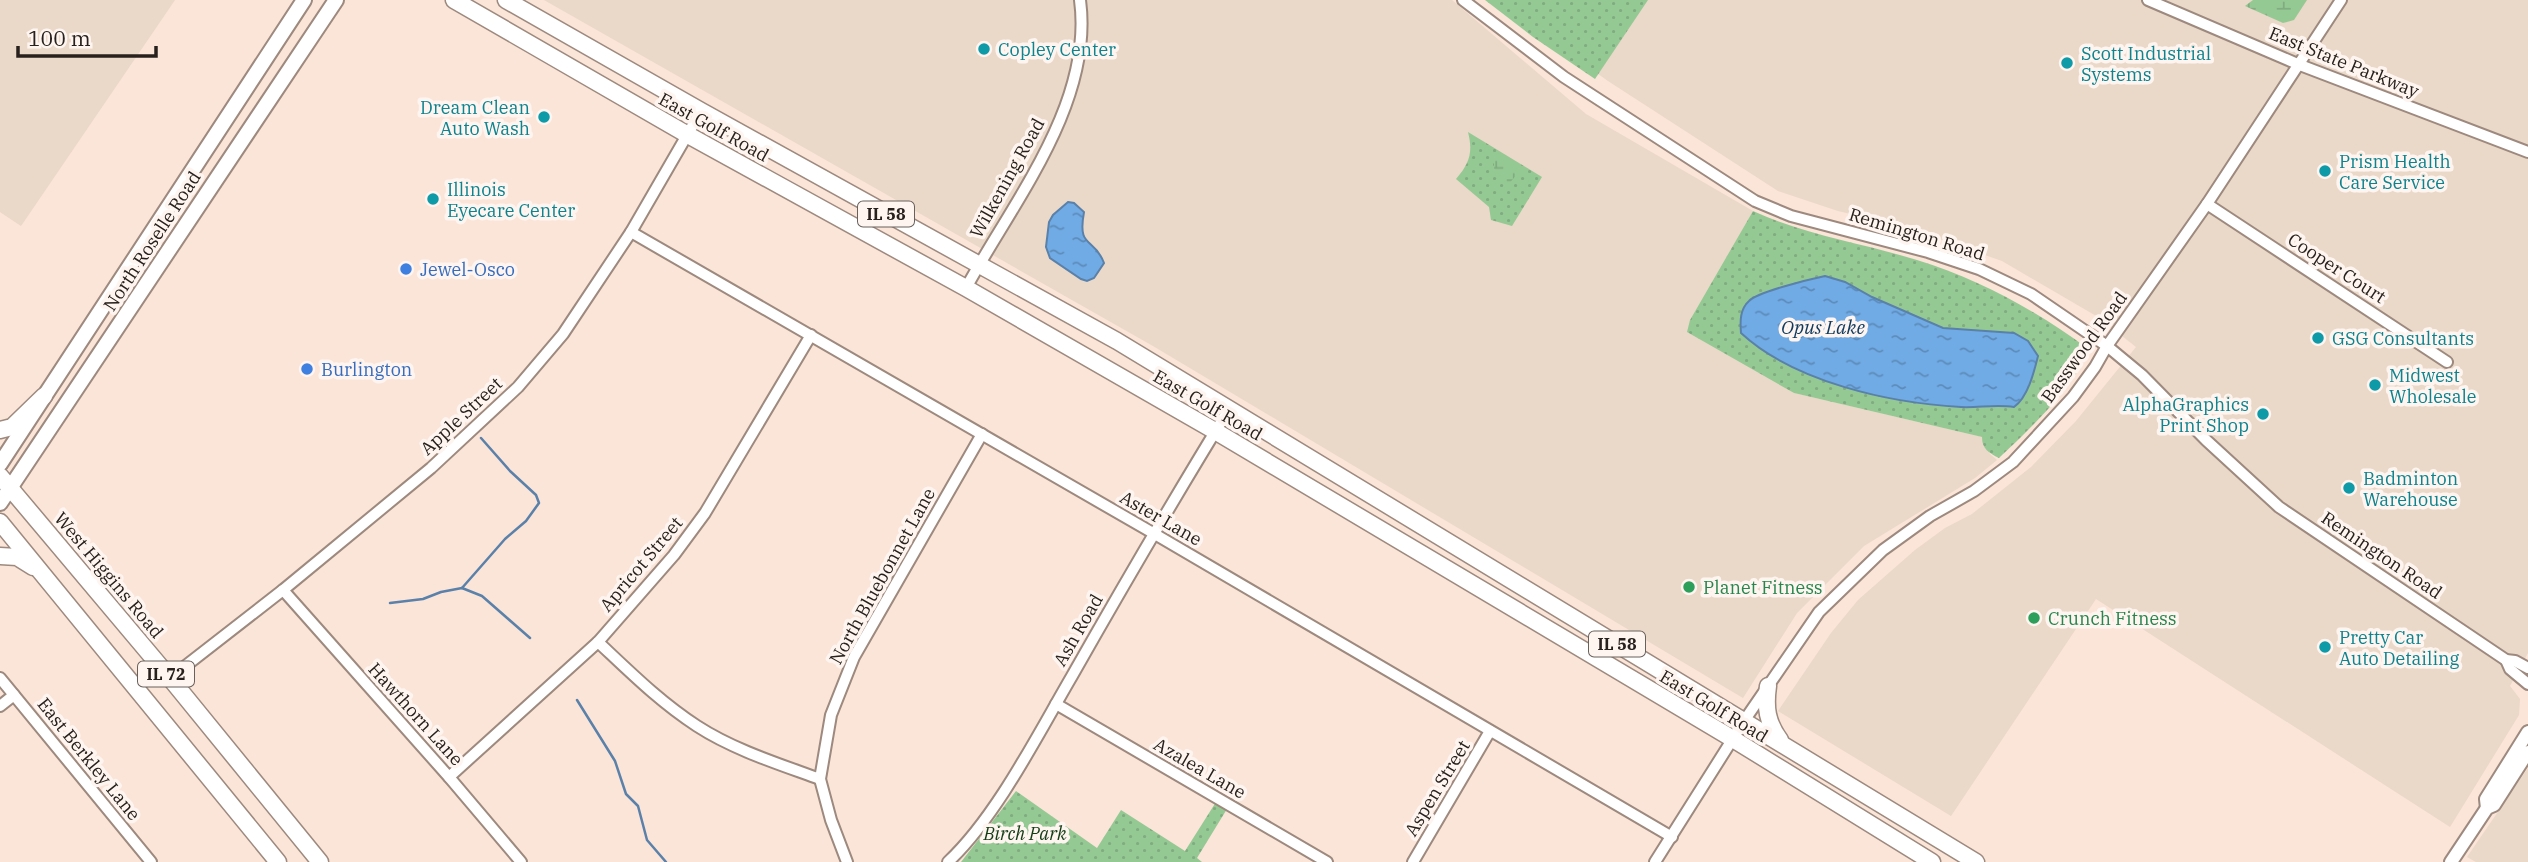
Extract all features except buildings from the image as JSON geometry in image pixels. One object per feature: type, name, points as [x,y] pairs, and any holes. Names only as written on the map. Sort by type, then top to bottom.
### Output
[{"type":"main road","name":"North Roselle Road","points":[[0,464],[304,0]]},
{"type":"main road","name":"North Roselle Road","points":[[0,503],[5,482],[336,0]]},
{"type":"main road","name":"East Golf Road","points":[[454,0],[688,135],[966,288],[1215,431],[1732,739],[1932,862]]},
{"type":"main road","name":"East Golf Road","points":[[506,0],[1117,341],[1976,862]]},
{"type":"main road","points":[[0,429],[12,427],[44,396]]},
{"type":"main road","name":"West Higgins Road","points":[[5,482],[320,862]]},
{"type":"main road","name":"IL 72","points":[[0,522],[278,862]]},
{"type":"main road","points":[[0,556],[17,557],[41,572]]},
{"type":"main road","points":[[1768,686],[1765,708],[1767,718],[1783,745]]},
{"type":"street","name":"Wilkening Road","points":[[966,288],[1044,153],[1065,107],[1079,60],[1083,18],[1080,0]]},
{"type":"street","name":"Remington Road","points":[[1463,0],[1564,77],[1755,201],[1791,216],[1928,252],[1979,269],[2032,294],[2107,346],[2142,375],[2206,440],[2279,507],[2506,660],[2515,661],[2528,668]]},
{"type":"street","name":"East State Parkway","points":[[2148,0],[2300,65],[2528,152]]},
{"type":"street","name":"Basswood Road","points":[[1655,862],[1732,739],[1819,612],[1883,550],[1930,516],[1974,491],[2013,462],[2074,397],[2207,204],[2341,0]]},
{"type":"street","name":"Apple Street","points":[[170,678],[283,590],[431,468],[518,387],[563,334],[631,232],[701,111]]},
{"type":"street","name":"Cooper Court","points":[[2207,204],[2447,362]]},
{"type":"street","name":"Aster Lane","points":[[631,232],[1672,836]]},
{"type":"street","name":"Apricot Street","points":[[449,777],[598,642],[674,555],[705,513],[811,335]]},
{"type":"street","name":"Ash Road","points":[[948,862],[959,852],[1004,791],[1153,533],[1229,409]]},
{"type":"street","name":"North Bluebonnet Lane","points":[[847,862],[831,820],[820,779],[831,715],[855,657],[982,434]]},
{"type":"street","name":"Hawthorn Lane","points":[[283,590],[521,862]]},
{"type":"street","points":[[598,642],[647,688],[699,727],[758,756],[820,779]]},
{"type":"street","name":"Remington Road","points":[[2506,660],[2510,669],[2528,684]]},
{"type":"street","name":"East Berkley Lane","points":[[0,678],[151,862]]},
{"type":"street","points":[[0,706],[14,695]]},
{"type":"street","name":"Azalea Lane","points":[[1055,704],[1327,862]]},
{"type":"street","name":"Aspen Street","points":[[1413,862],[1490,732]]},
{"type":"street","points":[[2487,808],[2486,799],[2528,732]]},
{"type":"street","points":[[2451,862],[2487,808],[2494,805],[2528,752]]},
{"type":"shaded area","points":[[0,0],[175,0],[21,226],[0,212]]},
{"type":"shaded area","points":[[544,0],[1452,0],[1586,114],[1753,211],[1690,320],[1794,393],[1982,437],[1990,454],[1997,460],[1975,478],[1864,546],[1797,613],[1743,698],[1153,346]]},
{"type":"shaded area","points":[[1494,0],[2528,0],[2528,653],[2510,686],[2520,699],[2519,715],[2450,827],[2096,599],[1951,816],[1778,711],[1831,633],[1858,600],[1915,550],[1945,528],[1972,514],[2031,467],[2076,421],[2136,347],[2098,317],[2002,261],[1902,226],[1838,211],[1778,191],[1608,81]]},
{"type":"shaded area","points":[[2528,768],[2528,862],[2476,862],[2467,857]]},
{"type":"green space","points":[[1485,0],[1648,0],[1595,79]]},
{"type":"green space","points":[[2253,0],[2307,0],[2294,20],[2283,23],[2245,6]]},
{"type":"green space","points":[[1468,132],[1542,177],[1512,226],[1491,220],[1489,207],[1456,179],[1469,157]]},
{"type":"green space","points":[[1501,155],[1518,164],[1518,173],[1508,185],[1498,180],[1494,168],[1494,156]]},
{"type":"green space","points":[[1753,211],[1813,233],[1917,260],[1984,286],[2027,308],[2087,348],[2083,361],[2064,391],[1999,458],[1987,450],[1982,437],[1794,393],[1687,332],[1690,320]]},
{"type":"green space","name":"Birch Park","points":[[1016,791],[1097,848],[1121,810],[1185,851],[1216,802],[1227,809],[1197,858],[1202,862],[961,862]]},
{"type":"water","points":[[1068,202],[1074,203],[1084,212],[1082,224],[1085,238],[1096,249],[1104,263],[1094,278],[1087,281],[1050,258],[1046,247],[1049,222]]},
{"type":"water","name":"Opus Lake","points":[[1825,276],[1845,282],[1872,297],[1943,328],[2014,333],[2028,341],[2038,356],[2030,384],[2023,397],[2014,407],[1967,407],[1933,405],[1874,395],[1815,377],[1788,365],[1741,333],[1742,311],[1754,297]]},
{"type":"waterway","points":[[462,588],[505,539],[526,521],[539,503],[536,495],[481,438]]},
{"type":"waterway","points":[[462,588],[482,596],[530,638]]},
{"type":"waterway","points":[[390,603],[423,599],[462,588]]},
{"type":"waterway","points":[[577,700],[615,761],[626,794],[638,806],[647,840],[666,862]]},
{"type":"place","name":"Copley Center","points":[[984,49]]},
{"type":"place","name":"Scott Industrial Systems","points":[[2067,63]]},
{"type":"place","name":"Dream Clean Auto Wash","points":[[544,117]]},
{"type":"place","name":"Prism Health Care Service","points":[[2325,171]]},
{"type":"place","name":"Illinois Eyecare Center","points":[[433,199]]},
{"type":"place","name":"Jewel-Osco","points":[[406,269]]},
{"type":"place","name":"GSG Consultants","points":[[2318,338]]},
{"type":"place","name":"Burlington","points":[[307,369]]},
{"type":"place","name":"Midwest Wholesale","points":[[2375,385]]},
{"type":"place","name":"AlphaGraphics Print Shop","points":[[2263,414]]},
{"type":"place","name":"Badminton Warehouse","points":[[2349,488]]},
{"type":"place","name":"Planet Fitness","points":[[1689,587]]},
{"type":"place","name":"Crunch Fitness","points":[[2034,618]]},
{"type":"place","name":"Pretty Car Auto Detailing","points":[[2325,647]]}]
